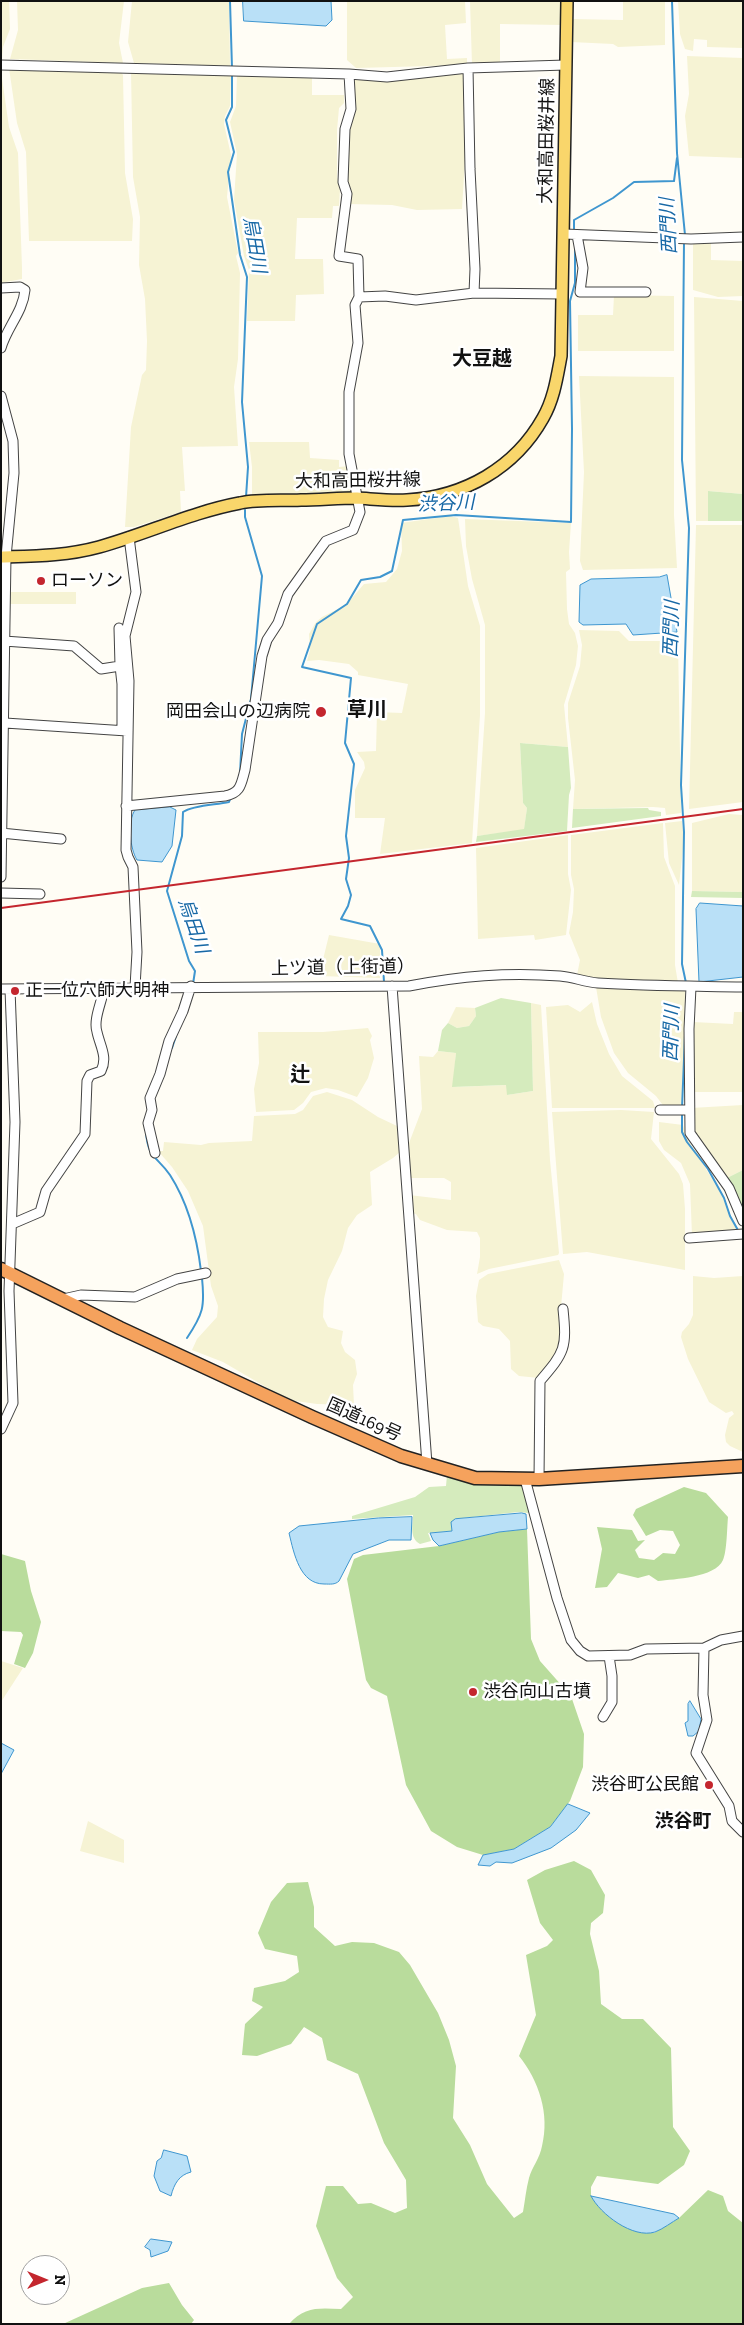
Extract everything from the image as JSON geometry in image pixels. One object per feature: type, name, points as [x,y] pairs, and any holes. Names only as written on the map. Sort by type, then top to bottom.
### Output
[{"type":"highway","name":"国道169号","points":[[6,1272],[120,1328],[312,1417],[401,1456],[475,1478],[539,1479],[743,1466]]},
{"type":"main road","name":"大和高田桜井線","points":[[3,557],[59,556],[99,547],[240,503],[357,498],[414,499],[467,488],[490,475],[519,450],[544,417],[553,394],[561,356],[562,294],[570,234],[566,65],[567,1]]},
{"type":"street","points":[[1,65],[349,74],[387,77],[468,68],[566,65]]},
{"type":"street","points":[[468,68],[469,160],[475,269],[474,293]]},
{"type":"street","points":[[126,806],[225,796],[234,794],[240,788],[245,770],[262,656],[267,640],[278,623],[288,594],[326,541],[353,530],[360,512],[349,454],[349,392],[358,343],[356,305],[359,297],[358,259],[339,256],[347,194],[343,182],[345,129],[351,109],[349,74]]},
{"type":"street","points":[[646,292],[580,292],[583,268],[570,234],[686,238],[743,237]]},
{"type":"street","points":[[1,288],[20,287],[25,290],[24,303],[4,338],[1,348]]},
{"type":"street","points":[[359,297],[386,296],[416,300],[474,293],[562,294]]},
{"type":"street","points":[[1,396],[5,429],[13,441],[14,473],[3,557],[5,723],[1,877]]},
{"type":"street","points":[[125,731],[129,681],[125,636],[136,592],[130,537]]},
{"type":"street","points":[[119,628],[125,731],[126,850],[133,867],[135,890],[137,952],[134,987]]},
{"type":"street","points":[[3,645],[74,646],[101,669],[120,666]]},
{"type":"street","points":[[5,723],[125,731]]},
{"type":"street","points":[[2,833],[61,838]]},
{"type":"street","points":[[1,893],[40,894]]},
{"type":"street","name":"上ツ道（上街道）","points":[[5,989],[191,986],[409,986],[475,975],[509,973],[563,976],[595,983],[743,987]]},
{"type":"street","points":[[1,978],[5,989],[15,1122],[12,1224],[5,1291],[13,1403],[1,1429]]},
{"type":"street","points":[[155,1153],[148,1123],[152,1110],[150,1098],[160,1074],[169,1041],[183,1011],[191,986]]},
{"type":"street","points":[[392,986],[427,1464]]},
{"type":"street","points":[[688,987],[689,1029],[685,1110],[690,1133],[729,1188],[743,1221]]},
{"type":"street","points":[[12,1224],[40,1212],[46,1191],[85,1134],[87,1081],[90,1075],[100,1071],[103,1066],[102,1044],[96,1026],[104,988]]},
{"type":"street","points":[[660,1110],[685,1110]]},
{"type":"street","points":[[689,1238],[741,1234]]},
{"type":"street","points":[[64,1299],[81,1295],[135,1297],[177,1279],[206,1273]]},
{"type":"street","points":[[539,1479],[540,1381],[559,1359],[563,1349],[565,1329],[563,1309]]},
{"type":"street","points":[[525,1479],[571,1640],[574,1645],[588,1656],[630,1655],[646,1650],[704,1648],[721,1640],[743,1636]]},
{"type":"street","points":[[704,1648],[703,1695],[707,1720],[696,1753],[728,1806],[732,1820],[743,1832]]},
{"type":"street","points":[[603,1717],[612,1702],[612,1676],[608,1656]]},
{"type":"shaded area","points":[[1,1],[9,1],[10,29],[3,47],[2,59]]},
{"type":"shaded area","points":[[17,1],[124,1],[119,43],[123,63],[10,59],[18,30]]},
{"type":"shaded area","points":[[132,1],[229,1],[230,66],[134,63],[128,42]]},
{"type":"shaded area","points":[[347,1],[465,1],[466,23],[445,25],[447,59],[467,58],[467,65],[356,68],[347,60]]},
{"type":"shaded area","points":[[470,1],[562,1],[562,25],[500,24],[500,64],[472,65]]},
{"type":"shaded area","points":[[623,1],[665,1],[665,45],[618,47],[613,44],[571,42],[571,19],[623,20]]},
{"type":"shaded area","points":[[678,1],[743,1],[743,48],[707,47],[707,40],[694,39],[693,51],[685,49],[680,34]]},
{"type":"shaded area","points":[[687,56],[743,58],[743,158],[689,156],[685,116],[689,94]]},
{"type":"shaded area","points":[[9,68],[121,72],[123,75],[125,173],[133,219],[132,241],[29,241],[26,152],[17,123]]},
{"type":"shaded area","points":[[1,71],[9,127],[18,153],[22,279],[1,283]]},
{"type":"shaded area","points":[[131,72],[231,75],[230,106],[225,116],[224,124],[231,155],[227,197],[240,273],[238,359],[234,387],[238,446],[182,447],[185,491],[180,491],[181,512],[134,527],[125,527],[131,427],[142,375],[146,370],[147,341],[145,299],[139,265],[140,217],[133,177]]},
{"type":"shaded area","points":[[463,74],[466,142],[462,209],[417,210],[392,205],[348,204],[350,188],[347,178],[347,146],[354,78]]},
{"type":"shaded area","points":[[237,75],[312,77],[312,95],[344,95],[344,103],[339,108],[337,130],[339,206],[333,206],[332,218],[297,218],[295,259],[323,259],[324,294],[296,295],[295,321],[247,321],[249,270],[244,256],[234,200],[237,154],[230,122],[236,106]]},
{"type":"shaded area","points":[[693,243],[711,243],[711,260],[743,261],[743,296],[718,297],[693,290]]},
{"type":"shaded area","points":[[614,295],[674,296],[674,351],[578,351],[578,315],[613,315]]},
{"type":"shaded area","points":[[694,297],[743,301],[743,494],[708,491],[708,521],[696,521]]},
{"type":"shaded area","points":[[579,376],[674,377],[674,515],[677,568],[583,570],[580,561],[584,472]]},
{"type":"shaded area","points":[[249,442],[309,442],[310,458],[339,460],[339,467],[349,466],[353,491],[350,494],[252,495],[252,467]]},
{"type":"shaded area","points":[[450,516],[458,518],[468,586],[480,626],[480,715],[472,843],[380,854],[385,818],[355,818],[355,790],[365,768],[364,762],[357,752],[376,751],[377,712],[402,713],[408,684],[358,675],[358,672],[349,664],[319,660],[307,661],[310,650],[309,634],[316,622],[346,605],[364,584],[386,582],[397,569],[402,551],[401,523]]},
{"type":"shaded area","points":[[465,519],[571,523],[570,569],[566,572],[567,609],[569,624],[575,633],[578,646],[576,665],[564,705],[568,747],[520,743],[523,803],[527,808],[524,830],[477,836],[485,713],[485,625],[472,579],[466,546]]},
{"type":"shaded area","points":[[696,525],[743,525],[743,802],[689,809]]},
{"type":"shaded area","points":[[10,592],[76,592],[76,604],[10,604]]},
{"type":"shaded area","points":[[579,630],[619,631],[629,641],[678,641],[681,813],[666,815],[665,808],[653,807],[573,809],[575,780],[568,703],[580,666],[582,645]]},
{"type":"shaded area","points":[[729,814],[743,815],[743,892],[692,891],[692,823]]},
{"type":"shaded area","points":[[682,821],[684,840],[679,885],[669,863],[665,823]]},
{"type":"shaded area","points":[[663,823],[664,857],[675,886],[675,965],[678,983],[610,980],[577,975],[580,960],[569,933],[573,912],[574,889],[571,875],[571,835]]},
{"type":"shaded area","points":[[568,835],[568,874],[571,890],[566,935],[535,940],[534,935],[478,939],[476,848]]},
{"type":"shaded area","points":[[329,935],[380,944],[380,978],[319,976]]},
{"type":"shaded area","points":[[596,987],[685,991],[683,1109],[665,1108],[656,1096],[628,1073],[614,1053],[601,1017]]},
{"type":"shaded area","points":[[592,1002],[597,1024],[609,1054],[622,1076],[653,1101],[655,1108],[552,1108],[546,1007],[568,1005],[580,1012]]},
{"type":"shaded area","points":[[531,1003],[541,1005],[550,1160],[559,1253],[558,1255],[489,1269],[477,1274],[480,1257],[480,1238],[477,1232],[447,1230],[420,1220],[416,1214],[411,1213],[409,1195],[451,1200],[451,1182],[444,1178],[408,1178],[406,1151],[422,1109],[419,1056],[433,1057],[438,1051],[456,1053],[453,1087],[507,1085],[507,1095],[533,1091]]},
{"type":"shaded area","points":[[456,1007],[475,1008],[476,1016],[469,1026],[457,1028],[448,1023]]},
{"type":"shaded area","points":[[734,1012],[743,1012],[743,1092],[691,1092],[693,1022],[733,1024]]},
{"type":"shaded area","points":[[368,1028],[372,1036],[370,1040],[374,1058],[368,1078],[357,1097],[326,1088],[311,1092],[303,1103],[294,1110],[256,1112],[254,1089],[259,1063],[258,1032],[323,1032]]},
{"type":"shaded area","points":[[327,1092],[352,1100],[378,1117],[397,1126],[400,1149],[400,1152],[393,1158],[370,1172],[372,1205],[357,1215],[348,1228],[342,1251],[328,1280],[324,1299],[323,1317],[328,1327],[343,1331],[341,1343],[345,1352],[355,1360],[357,1374],[353,1385],[354,1405],[317,1404],[296,1401],[278,1394],[223,1362],[192,1350],[197,1339],[217,1317],[218,1306],[211,1286],[203,1226],[188,1191],[172,1167],[158,1151],[163,1151],[164,1142],[201,1145],[252,1141],[254,1116],[295,1114],[303,1110],[313,1096]]},
{"type":"shaded area","points":[[743,1105],[743,1170],[725,1179],[695,1133],[691,1108]]},
{"type":"shaded area","points":[[621,1110],[654,1112],[651,1139],[679,1174],[683,1184],[685,1270],[587,1252],[563,1254],[552,1112]]},
{"type":"shaded area","points":[[659,1122],[683,1125],[687,1138],[720,1192],[738,1232],[692,1236],[690,1184],[681,1163],[664,1150],[659,1141]]},
{"type":"shaded area","points":[[559,1260],[564,1274],[559,1354],[539,1378],[519,1376],[511,1369],[510,1341],[499,1329],[483,1326],[478,1322],[476,1296],[479,1280],[488,1274]]},
{"type":"shaded area","points":[[693,1276],[714,1278],[743,1276],[743,1452],[726,1442],[725,1435],[729,1418],[734,1414],[732,1411],[726,1413],[709,1402],[688,1359],[681,1337],[682,1332],[689,1324],[693,1315]]},
{"type":"shaded area","points":[[1,1661],[23,1668],[1,1702]]},
{"type":"shaded area","points":[[88,1821],[124,1840],[124,1863],[80,1851]]},
{"type":"green space","points":[[708,491],[743,494],[743,521],[708,521]]},
{"type":"green space","points":[[520,743],[568,747],[571,788],[567,831],[476,842],[477,836],[524,829],[527,808],[523,803]]},
{"type":"green space","points":[[648,808],[649,810],[661,812],[661,816],[572,828],[573,809]]},
{"type":"green space","points":[[692,891],[743,892],[743,898],[691,897]]},
{"type":"green space","points":[[501,998],[531,1003],[533,1091],[507,1095],[506,1085],[452,1087],[456,1053],[438,1051],[442,1030],[448,1023],[457,1028],[469,1026],[476,1016],[475,1008]]},
{"type":"green space","points":[[743,1170],[743,1205],[739,1206],[725,1179]]},
{"type":"green space","points":[[447,1475],[524,1482],[529,1513],[518,1512],[455,1519],[452,1531],[428,1533],[431,1541],[420,1544],[413,1535],[413,1515],[352,1519],[352,1516],[415,1497],[429,1487],[446,1486]]},
{"type":"green space","points":[[684,1487],[706,1493],[728,1517],[725,1551],[719,1566],[703,1574],[658,1581],[649,1575],[638,1578],[618,1573],[607,1587],[595,1588],[602,1549],[597,1527],[632,1530],[638,1541],[645,1540],[635,1550],[639,1558],[654,1560],[663,1553],[675,1554],[680,1545],[673,1531],[660,1530],[646,1536],[633,1515],[636,1509]]},
{"type":"green space","name":"渋谷向山古墳","points":[[527,1529],[531,1639],[540,1661],[571,1696],[584,1734],[583,1767],[570,1801],[550,1827],[514,1849],[483,1855],[457,1847],[431,1831],[406,1785],[387,1696],[371,1688],[366,1680],[347,1579],[354,1559],[363,1555],[439,1546],[499,1532]]},
{"type":"green space","points":[[1,1554],[25,1561],[31,1591],[41,1622],[33,1653],[25,1668],[14,1664],[23,1635],[21,1632],[1,1631]]},
{"type":"green space","points":[[574,1861],[591,1870],[605,1895],[603,1913],[591,1923],[590,1934],[599,1971],[601,2004],[622,2019],[643,2019],[671,2048],[673,2127],[690,2151],[684,2165],[658,2184],[597,2176],[591,2187],[591,2196],[654,2233],[679,2218],[708,2190],[723,2196],[728,2211],[743,2223],[743,2324],[289,2324],[300,2314],[313,2309],[341,2309],[353,2297],[337,2278],[316,2226],[326,2186],[343,2186],[358,2204],[371,2203],[395,2213],[407,2208],[406,2180],[384,2143],[358,2074],[327,2060],[322,2038],[304,2027],[291,2044],[257,2056],[242,2055],[245,2024],[263,2007],[252,2001],[254,1988],[285,1981],[299,1972],[297,1956],[265,1949],[258,1933],[271,1902],[287,1883],[308,1882],[314,1907],[314,1927],[335,1946],[352,1942],[374,1943],[399,1952],[410,1965],[438,2013],[449,2040],[456,2066],[453,2118],[470,2145],[487,2184],[514,2218],[523,2212],[529,2178],[541,2150],[545,2122],[544,2110],[537,2087],[519,2056],[536,2015],[526,1955],[547,1946],[553,1940],[540,1923],[527,1880],[545,1870]]},
{"type":"green space","points":[[169,2283],[182,2305],[194,2320],[191,2324],[63,2324],[142,2288]]},
{"type":"water","points":[[243,1],[331,1],[332,20],[326,26],[244,21]]},
{"type":"water","points":[[667,575],[677,632],[633,635],[626,624],[583,625],[579,622],[580,585],[591,579],[659,577]]},
{"type":"water","points":[[170,807],[176,810],[172,846],[162,862],[137,860],[130,835],[131,821],[135,810]]},
{"type":"water","points":[[700,903],[743,906],[743,977],[699,982],[696,909]]},
{"type":"water","points":[[526,1514],[527,1529],[499,1532],[439,1546],[433,1540],[430,1533],[452,1531],[451,1522],[455,1519]]},
{"type":"water","points":[[412,1517],[411,1540],[389,1540],[353,1554],[339,1581],[332,1584],[316,1583],[309,1579],[299,1566],[289,1533],[299,1526],[378,1518]]},
{"type":"water","points":[[690,1701],[701,1719],[699,1731],[693,1736],[688,1736],[685,1723],[688,1721],[688,1704]]},
{"type":"water","points":[[1,1743],[14,1750],[1,1774]]},
{"type":"water","points":[[568,1804],[590,1813],[576,1830],[551,1848],[512,1863],[496,1862],[490,1866],[478,1865],[483,1855],[514,1849],[550,1827]]},
{"type":"water","points":[[164,2150],[187,2156],[191,2172],[183,2175],[178,2181],[171,2196],[160,2191],[154,2176],[157,2161],[161,2158]]},
{"type":"water","points":[[591,2196],[674,2214],[679,2218],[655,2232],[637,2232],[609,2217],[595,2203]]},
{"type":"water","points":[[151,2239],[172,2242],[168,2251],[151,2257],[150,2250],[145,2247]]},
{"type":"waterway","name":"烏田川","points":[[230,1],[232,68]]},
{"type":"waterway","name":"西門川","points":[[672,1],[677,153],[685,235]]},
{"type":"waterway","name":"烏田川","points":[[232,75],[232,107],[226,120],[234,152],[228,172],[240,255],[247,277],[242,402],[248,467],[246,497]]},
{"type":"waterway","name":"渋谷川","points":[[574,231],[574,220],[613,198],[634,182],[674,181],[677,158]]},
{"type":"waterway","name":"西門川","points":[[684,242],[682,460],[689,528],[681,785],[684,832],[682,964],[686,983]]},
{"type":"waterway","name":"渋谷川","points":[[384,982],[382,950],[370,926],[341,919],[351,895],[346,879],[349,858],[346,836],[354,764],[345,743],[351,678],[302,667],[317,624],[347,604],[361,580],[380,577],[392,571],[403,520],[456,515],[571,522],[570,301],[575,283],[575,246]]},
{"type":"waterway","name":"烏田川","points":[[240,774],[242,734],[251,699],[262,576],[245,517],[245,510]]},
{"type":"waterway","name":"烏田川","points":[[193,984],[195,971],[189,961],[167,891],[182,836],[183,812],[229,802],[231,797]]},
{"type":"waterway","name":"西門川","points":[[682,1108],[685,1035]]},
{"type":"waterway","name":"烏田川","points":[[172,1048],[176,1036]]},
{"type":"waterway","name":"西門川","points":[[682,1113],[682,1132],[687,1142],[708,1169],[724,1198],[730,1216],[739,1232]]},
{"type":"waterway","name":"烏田川","points":[[146,1132],[151,1152],[170,1175],[187,1209],[197,1246],[201,1271]]},
{"type":"waterway","name":"烏田川","points":[[187,1338],[197,1323],[202,1310],[202,1278]]},
{"type":"railway","points":[[1,908],[743,809]]},
{"type":"place","name":"ローソン","points":[[41,581]]},
{"type":"place","name":"岡田会山の辺病院","points":[[321,712]]},
{"type":"place","name":"正一位穴師大明神","points":[[15,991]]},
{"type":"place","name":"渋谷向山古墳","points":[[473,1692]]},
{"type":"place","name":"渋谷町公民館","points":[[709,1785]]},
{"type":"district","name":"大豆越","points":[[482,359]]},
{"type":"district","name":"草川","points":[[367,710]]},
{"type":"district","name":"辻","points":[[300,1075]]},
{"type":"district","name":"渋谷町","points":[[683,1822]]}]
